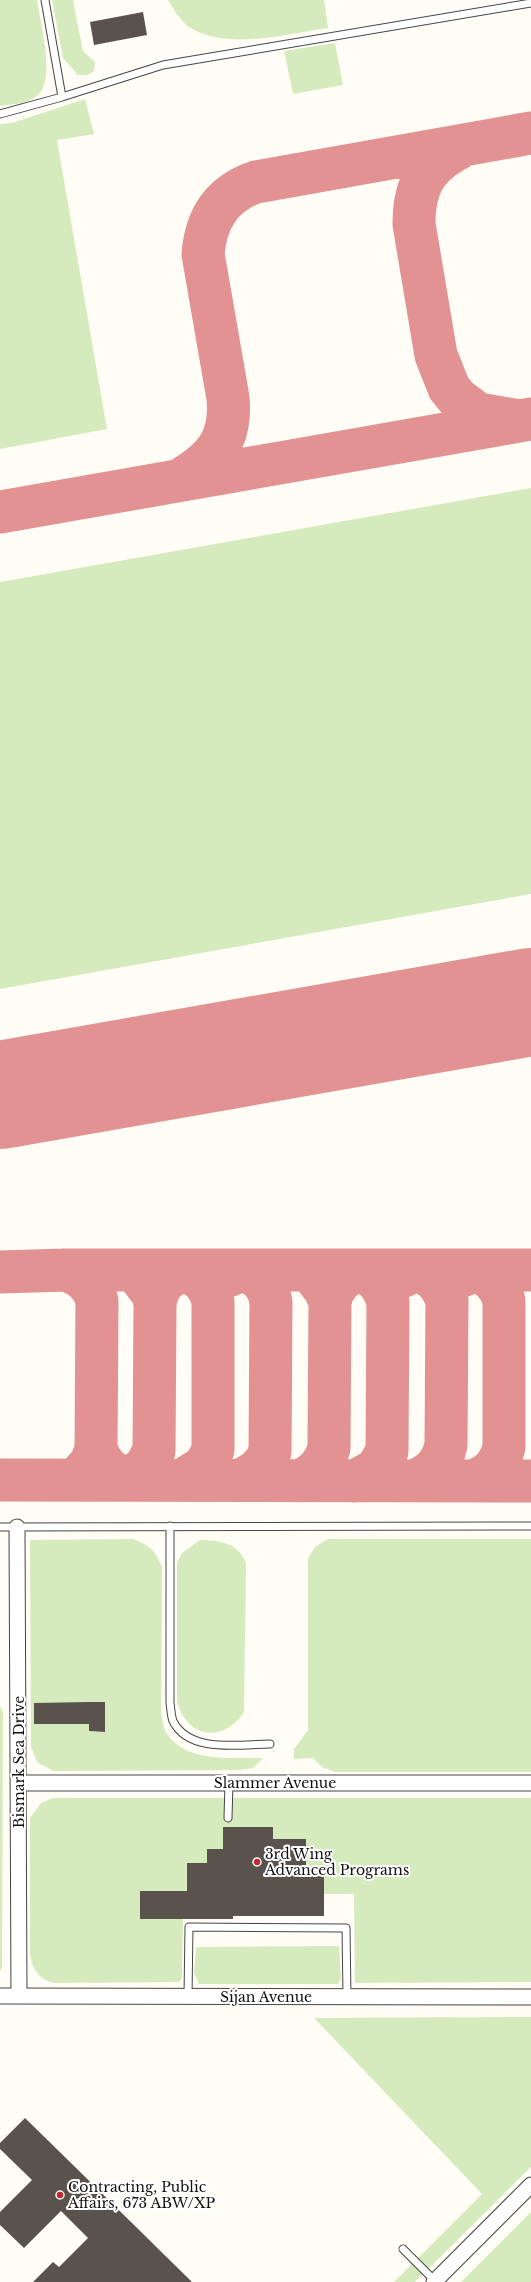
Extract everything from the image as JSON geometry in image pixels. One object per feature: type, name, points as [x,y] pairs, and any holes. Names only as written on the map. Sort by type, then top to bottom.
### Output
[{"type":"street","name":"Bismark Sea Drive","points":[[17,1527],[20,1783],[19,1996]]},
{"type":"street","name":"Slammer Avenue","points":[[20,1783],[531,1783]]},
{"type":"street","name":"Sijan Avenue","points":[[0,1996],[531,1997]]},
{"type":"street","points":[[435,2281],[531,2185]]},
{"type":"lane","points":[[45,0],[62,97]]},
{"type":"lane","points":[[0,114],[62,97],[163,65],[531,2]]},
{"type":"lane","points":[[170,1526],[170,1703],[173,1721],[183,1735],[204,1744],[270,1744]]},
{"type":"lane","points":[[0,1527],[531,1526]]},
{"type":"lane","points":[[228,1818],[229,1783]]},
{"type":"lane","points":[[188,1997],[189,1927],[346,1928],[347,1997]]},
{"type":"lane","points":[[403,2249],[435,2281]]},
{"type":"green space","points":[[0,0],[37,0],[45,50],[46,76],[43,87],[34,98],[25,102],[0,106]]},
{"type":"green space","points":[[52,0],[73,0],[83,51],[95,62],[94,71],[88,75],[78,75],[63,58]]},
{"type":"green space","points":[[168,0],[324,0],[328,28],[257,39],[221,38],[204,34],[186,25]]},
{"type":"green space","points":[[335,43],[343,85],[293,94],[284,51]]},
{"type":"green space","points":[[85,99],[94,134],[57,140],[107,429],[0,449],[0,124],[12,123]]},
{"type":"green space","points":[[531,488],[531,894],[0,989],[0,582]]},
{"type":"green space","points":[[133,1539],[152,1549],[162,1567],[161,1711],[163,1725],[166,1732],[174,1742],[197,1754],[224,1758],[263,1758],[253,1768],[240,1770],[53,1771],[37,1762],[31,1747],[30,1540]],"holes":[[[89,1702],[105,1702],[105,1732],[89,1731]],[[34,1703],[70,1703],[71,1724],[34,1724]]]},
{"type":"green space","points":[[328,1539],[531,1539],[531,1772],[335,1772],[322,1767],[313,1758],[294,1759],[294,1749],[308,1730],[308,1558],[315,1547]]},
{"type":"green space","points":[[200,1540],[228,1544],[239,1551],[246,1563],[244,1712],[226,1729],[216,1732],[206,1732],[197,1729],[188,1723],[177,1701],[177,1563],[182,1553]]},
{"type":"green space","points":[[0,1706],[3,1712],[2,1967],[0,1972]]},
{"type":"green space","points":[[53,1798],[531,1798],[531,1982],[355,1983],[354,1894],[324,1894],[323,1876],[306,1876],[306,1839],[273,1839],[273,1827],[223,1828],[223,1849],[207,1849],[208,1884],[226,1891],[140,1891],[140,1919],[183,1919],[182,1978],[179,1982],[53,1983],[44,1979],[37,1973],[30,1955],[30,1818],[41,1803]],"holes":[[[187,1863],[201,1863],[201,1879],[187,1879]]]},
{"type":"green space","points":[[339,1946],[341,1978],[338,1984],[199,1984],[194,1973],[196,1947]]},
{"type":"green space","points":[[531,2017],[531,2167],[415,2282],[394,2282],[482,2194],[314,2018]]},
{"type":"green space","points":[[531,2212],[531,2282],[461,2282]]},
{"type":"building","points":[[143,12],[147,35],[94,45],[90,22]]},
{"type":"building","points":[[105,1702],[105,1732],[89,1731],[89,1724],[34,1724],[34,1703]]},
{"type":"building","name":"3rd Wing Advanced Programs","points":[[223,1827],[273,1827],[273,1839],[306,1839],[306,1876],[324,1876],[324,1916],[233,1916],[233,1919],[140,1919],[140,1891],[187,1891],[187,1863],[207,1863],[207,1849],[223,1849]]},
{"type":"building","name":"Contracting, Public Affairs, 673 ABW/XP","points":[[25,2118],[192,2282],[33,2282],[53,2262],[59,2267],[88,2238],[61,2211],[24,2248],[0,2225],[0,2212],[32,2180],[0,2149],[0,2143]]},
{"type":"taxiway","points":[[180,480],[202,465],[211,456],[224,437],[227,426],[228,398],[203,254],[205,241],[212,219],[218,209],[233,193],[256,182],[531,133]]},
{"type":"taxiway","points":[[465,145],[441,159],[433,167],[420,185],[415,209],[414,224],[436,355],[449,388],[458,399],[478,414],[514,420]]},
{"type":"taxiway","points":[[0,512],[531,419]]},
{"type":"taxiway","points":[[65,1270],[86,1281],[93,1290],[97,1301],[96,1449],[91,1463],[82,1473]]},
{"type":"taxiway","points":[[0,1272],[65,1270],[531,1270]]},
{"type":"taxiway","points":[[155,1304],[158,1292],[167,1279],[182,1270],[198,1278],[206,1285],[213,1302],[213,1450],[205,1466],[183,1480]]},
{"type":"taxiway","points":[[228,1276],[242,1270],[258,1278],[268,1290],[271,1302],[270,1452],[265,1462],[258,1469],[251,1475],[241,1480]]},
{"type":"taxiway","points":[[330,1302],[336,1286],[348,1275],[359,1270],[370,1275],[378,1282],[384,1291],[388,1302],[387,1451],[377,1469],[355,1481]]},
{"type":"taxiway","points":[[404,1276],[415,1270],[427,1274],[439,1284],[447,1300],[446,1445],[439,1463],[426,1475],[415,1481]]},
{"type":"taxiway","points":[[462,1276],[476,1270],[494,1282],[500,1290],[504,1301],[504,1447],[500,1459],[494,1468],[485,1476],[473,1481]]},
{"type":"taxiway","points":[[96,1449],[98,1455],[108,1469],[128,1480],[145,1467],[154,1451],[155,1304],[153,1294],[141,1278]]},
{"type":"taxiway","points":[[299,1481],[310,1476],[322,1464],[329,1448],[330,1302],[325,1290],[316,1278]]},
{"type":"taxiway","points":[[0,1480],[531,1481]]},
{"type":"runway","points":[[0,1095],[531,1002]]},
{"type":"place","name":"3rd Wing Advanced Programs","points":[[257,1862]]},
{"type":"place","name":"Contracting, Public Affairs, 673 ABW/XP","points":[[60,2195]]}]
